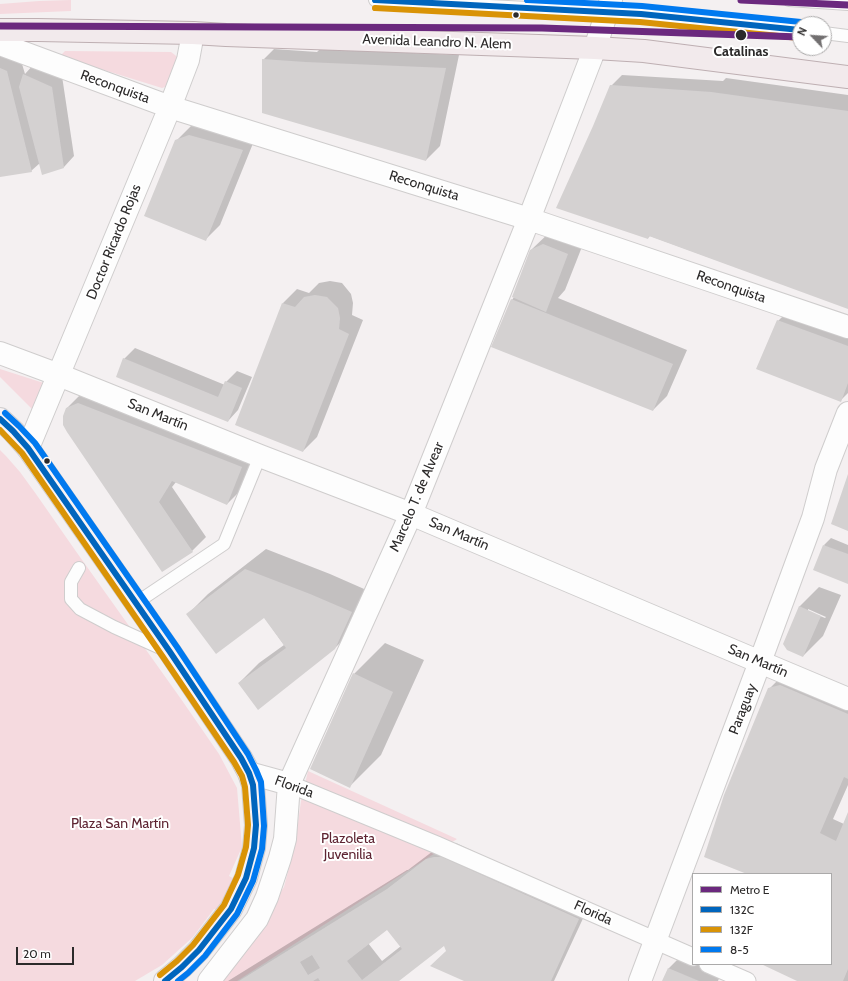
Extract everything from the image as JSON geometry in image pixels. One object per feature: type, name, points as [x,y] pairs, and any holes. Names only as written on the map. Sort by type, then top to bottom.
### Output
[{"type":"main road","name":"Avenida Leandro N. Alem","points":[[0,30],[193,33],[595,48],[644,51],[848,77]]},
{"type":"main road","points":[[0,419],[28,448],[170,652],[241,758],[249,773],[253,785],[256,825],[254,848],[246,878],[231,908],[199,950],[165,981]]},
{"type":"street","name":"Marcelo T. de Alvear","points":[[209,981],[257,919],[268,897],[285,839],[289,784],[411,514],[529,218],[595,48],[609,6]]},
{"type":"street","name":"Doctor Ricardo Rojas","points":[[28,448],[170,107],[188,60],[193,33]]},
{"type":"street","name":"Reconquista","points":[[0,44],[170,107],[529,218],[848,327]]},
{"type":"street","name":"San Martín","points":[[0,353],[411,514],[848,699]]},
{"type":"street","name":"Paraguay","points":[[640,981],[760,662],[812,518],[826,469],[848,413]]},
{"type":"street","name":"Florida","points":[[249,773],[289,784],[432,843],[692,957]]},
{"type":"street","points":[[710,965],[747,981]]},
{"type":"lane","points":[[375,0],[609,6],[649,15],[792,29]]},
{"type":"lane","points":[[789,0],[848,4]]},
{"type":"lane","points":[[832,34],[848,36]]},
{"type":"lane","points":[[136,603],[224,544],[260,456]]},
{"type":"lane","points":[[79,568],[71,582],[71,599],[80,609],[114,627],[170,652]]},
{"type":"green space","points":[[71,0],[71,11],[0,14],[0,4]]},
{"type":"green space","points":[[65,51],[171,52],[177,57],[177,60],[168,83],[162,88],[65,58],[62,54]]},
{"type":"green space","points":[[0,369],[50,385],[32,409],[0,377]]},
{"type":"green space","name":"Plaza San Martín","points":[[0,450],[20,472],[36,494],[181,699],[219,754],[237,788],[242,847],[229,876],[238,881],[223,913],[214,909],[193,937],[162,965],[135,981],[0,981]]},
{"type":"green space","name":"Plazoleta Juvenilia","points":[[308,771],[457,839],[237,981],[221,981],[284,887],[295,844],[301,801]]},
{"type":"building","points":[[262,59],[446,68],[426,161],[262,113]]},
{"type":"building","points":[[0,68],[7,71],[32,172],[0,177]]},
{"type":"building","points":[[23,74],[52,87],[64,168],[42,175],[19,87]]},
{"type":"building","points":[[610,85],[711,92],[848,111],[848,309],[649,236],[648,239],[556,208]]},
{"type":"building","points":[[189,135],[243,150],[206,241],[144,216],[175,140]]},
{"type":"building","points":[[543,244],[568,254],[546,312],[512,297],[530,250]]},
{"type":"building","points":[[315,295],[327,297],[338,308],[340,318],[339,329],[349,334],[303,452],[235,425],[282,303],[295,307],[304,297]]},
{"type":"building","points":[[511,299],[673,364],[653,411],[491,347]]},
{"type":"building","points":[[777,320],[848,346],[848,383],[841,402],[756,369]]},
{"type":"building","points":[[123,358],[218,397],[225,381],[242,388],[228,422],[116,377]]},
{"type":"building","points":[[78,403],[242,467],[227,505],[172,481],[159,502],[193,552],[162,572],[63,425],[63,416],[66,408]]},
{"type":"building","points":[[848,474],[848,531],[831,524]]},
{"type":"building","points":[[823,545],[848,554],[848,584],[813,570]]},
{"type":"building","points":[[245,569],[352,612],[335,649],[258,710],[238,683],[286,648],[264,618],[216,654],[186,614]]},
{"type":"building","points":[[799,606],[821,616],[803,657],[787,650],[783,644]]},
{"type":"building","points":[[353,673],[393,692],[350,788],[310,769]]},
{"type":"building","points":[[780,685],[848,714],[848,779],[844,777],[820,833],[836,841],[848,812],[848,969],[843,981],[797,981],[763,965],[832,965],[832,873],[744,873],[704,857],[724,795],[768,688]]},
{"type":"building","points":[[442,857],[579,919],[551,981],[464,981],[430,966],[446,951],[444,946],[399,981],[320,981],[318,978],[313,981],[239,981],[387,889],[426,859]],"holes":[[[387,930],[402,949],[362,980],[347,961]],[[312,955],[320,968],[308,975],[300,962]]]},
{"type":"building","points":[[668,968],[699,981],[662,981]]},
{"type":"metro line","name":"E","points":[[741,0],[848,5]]},
{"type":"metro line","name":"E","points":[[0,26],[542,28],[792,37]]},
{"type":"transit line","name":"132C","points":[[375,0],[641,14],[792,29]]},
{"type":"transit line","name":"8-5","points":[[527,0],[642,6],[792,21]]},
{"type":"transit line","name":"132F","points":[[375,8],[640,22],[792,37]]},
{"type":"transit line","name":"8-5","points":[[5,413],[35,443],[177,647],[248,754],[261,782],[264,826],[262,849],[253,881],[237,914],[205,956],[178,981]]},
{"type":"transit line","name":"132C","points":[[0,419],[28,448],[170,652],[241,758],[249,773],[253,785],[256,825],[254,848],[246,878],[231,909],[199,950],[165,981]]},
{"type":"transit line","name":"132F","points":[[0,430],[22,453],[163,657],[242,776],[245,787],[248,825],[246,847],[238,875],[224,905],[193,945],[160,975]]},
{"type":"place","name":"Catalinas","points":[[741,35]]}]
